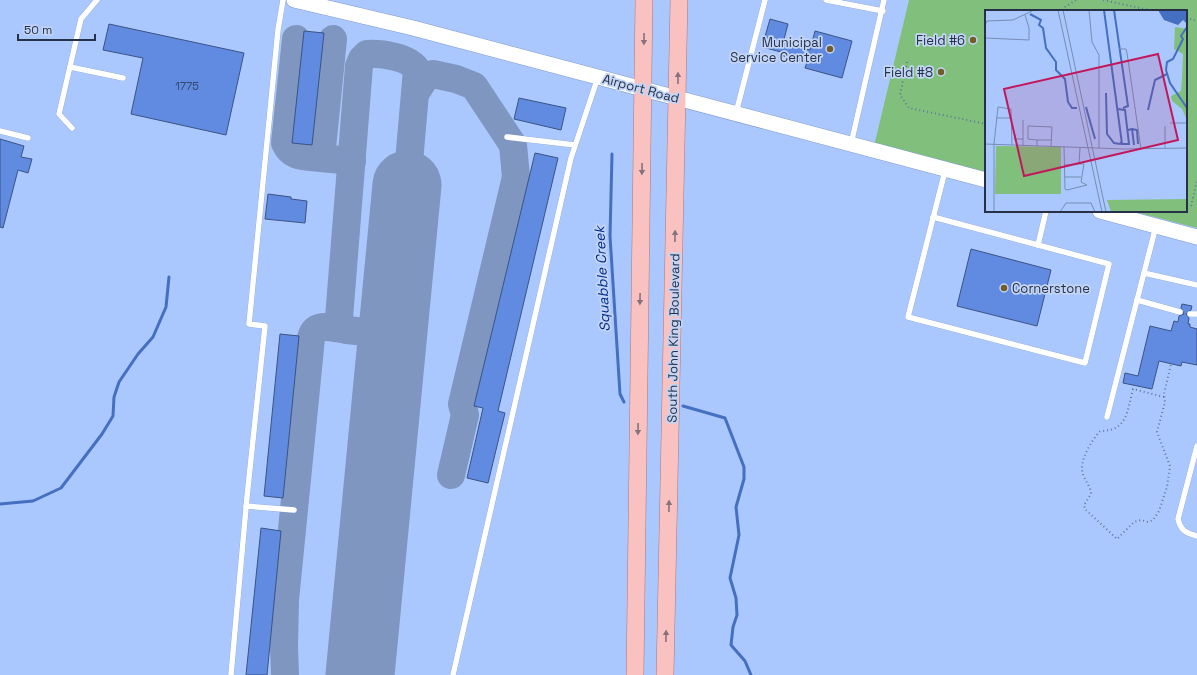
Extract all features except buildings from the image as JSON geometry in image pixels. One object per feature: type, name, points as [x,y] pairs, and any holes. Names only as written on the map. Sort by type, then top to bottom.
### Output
[{"type":"main road","points":[[635,675],[644,0]]},
{"type":"main road","name":"South John King Boulevard","points":[[666,675],[679,0]]},
{"type":"street","name":"Airport Road","points":[[294,0],[399,25],[985,180]]},
{"type":"street","points":[[1104,212],[1197,237]]},
{"type":"lane","points":[[72,128],[60,114],[80,18],[97,0]]},
{"type":"lane","points":[[230,675],[265,326],[249,324],[278,30],[283,0]]},
{"type":"lane","points":[[736,113],[765,0]]},
{"type":"lane","points":[[826,0],[882,11]]},
{"type":"lane","points":[[851,144],[884,0]]},
{"type":"lane","points":[[70,67],[123,78]]},
{"type":"lane","points":[[453,675],[575,145],[598,77]]},
{"type":"lane","points":[[0,130],[28,138]]},
{"type":"lane","points":[[507,137],[575,145]]},
{"type":"lane","points":[[933,217],[1109,264],[1085,363],[908,317],[933,217],[946,169]]},
{"type":"lane","points":[[1038,245],[1046,212]]},
{"type":"lane","points":[[1107,416],[1156,226]]},
{"type":"lane","points":[[1144,273],[1197,286]]},
{"type":"lane","points":[[1137,300],[1180,312]]},
{"type":"lane","points":[[1190,314],[1197,314]]},
{"type":"lane","points":[[1197,448],[1178,519],[1181,528],[1186,533],[1197,536]]},
{"type":"lane","points":[[246,506],[294,510]]},
{"type":"path","points":[[1064,10],[1065,7],[1076,0]]},
{"type":"path","points":[[1103,0],[1149,10]]},
{"type":"path","points":[[1187,18],[1197,21]]},
{"type":"path","points":[[907,62],[900,95],[908,108],[985,124]]},
{"type":"path","points":[[1191,206],[1197,181]]},
{"type":"path","points":[[1164,397],[1133,389],[1124,422],[1112,431],[1100,431],[1085,457],[1082,472],[1091,494],[1084,505],[1085,508],[1117,539],[1134,522],[1141,520],[1148,522],[1153,520],[1159,511],[1170,466],[1158,432],[1165,402],[1164,397],[1171,364]]},
{"type":"green space","points":[[909,0],[1197,0],[1197,228],[1136,212],[1187,212],[1187,10],[985,10],[985,174],[874,146]]},
{"type":"waterway","name":"Squabble Creek","points":[[612,154],[610,236],[620,394],[624,402]]},
{"type":"waterway","points":[[0,504],[33,501],[61,488],[102,434],[113,416],[114,397],[119,382],[138,354],[153,337],[166,307],[169,277]]},
{"type":"waterway","name":"Squabble Creek","points":[[683,406],[725,418],[744,467],[744,479],[736,507],[739,535],[730,578],[736,598],[737,615],[733,627],[731,645],[745,661],[751,675]]},
{"type":"taxiway","points":[[296,39],[285,143],[291,152],[300,156],[321,158]]},
{"type":"taxiway","points":[[333,39],[321,158],[352,161]]},
{"type":"taxiway","points":[[393,335],[347,330],[343,327],[339,318],[359,66],[362,59],[367,54],[380,54],[402,59],[417,70],[407,185]]},
{"type":"taxiway","points":[[415,94],[424,80],[433,74],[456,79],[474,86],[513,145],[516,177],[462,404],[465,415],[451,475]]},
{"type":"taxiway","points":[[285,675],[285,600],[311,338],[316,329],[321,327],[347,330]]},
{"type":"runway","points":[[360,675],[407,185]]},
{"type":"place","name":"Field #6","points":[[973,40]]},
{"type":"place","name":"Municipal Service Center","points":[[830,49]]},
{"type":"place","name":"Field #8","points":[[941,72]]},
{"type":"place","name":"Cornerstone","points":[[1004,288]]}]
